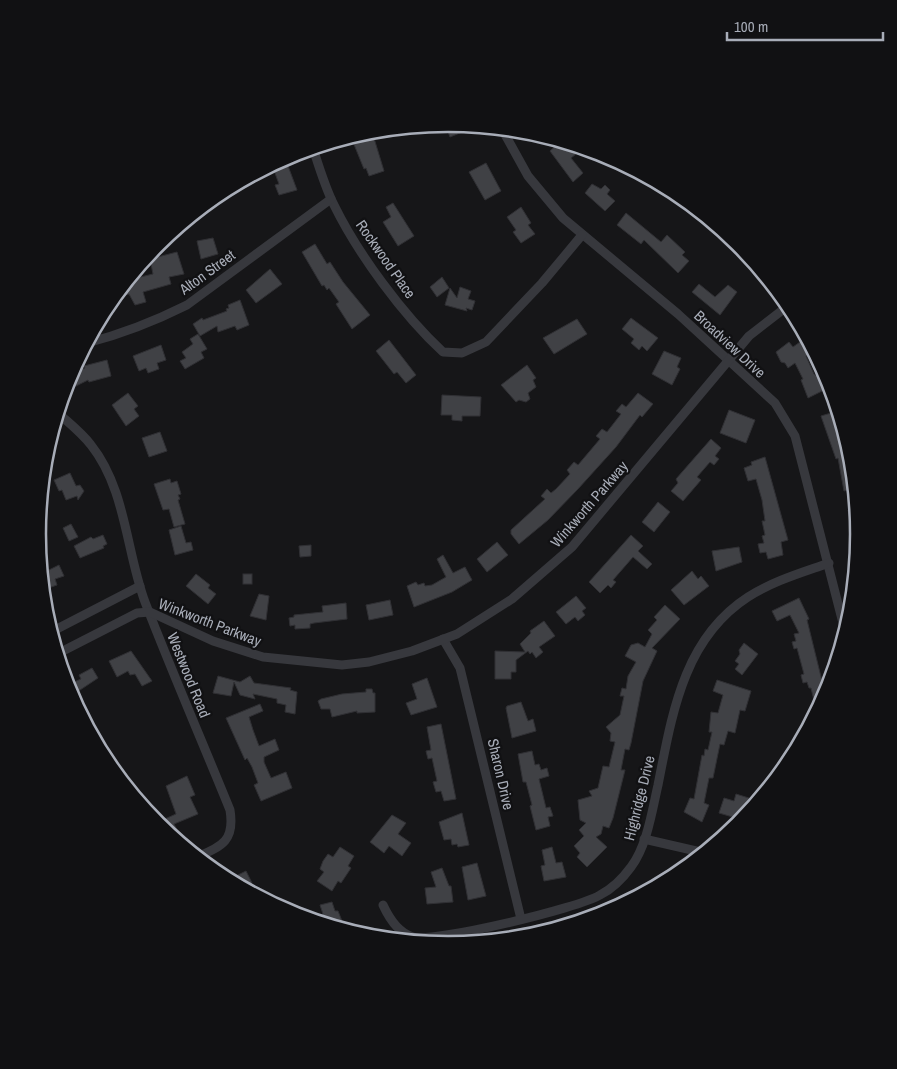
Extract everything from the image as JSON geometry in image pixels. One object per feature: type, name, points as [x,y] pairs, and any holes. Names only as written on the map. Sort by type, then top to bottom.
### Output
[{"type":"street","name":"Broadview Drive","points":[[506,137],[528,176],[563,218],[678,314],[775,403],[795,436],[842,618]]},
{"type":"street","name":"Rockwood Place","points":[[316,155],[331,199],[356,245],[403,308],[443,352],[452,353],[469,350],[486,342],[542,283],[582,235]]},
{"type":"street","name":"Alton Street","points":[[96,340],[161,318],[187,305],[331,199]]},
{"type":"street","name":"Winkworth Parkway","points":[[64,650],[137,612],[150,612],[214,640],[262,657],[291,662],[342,665],[369,662],[412,651],[457,634],[512,599],[572,547],[749,336],[783,311]]},
{"type":"street","name":"Westwood Road","points":[[64,418],[91,444],[103,464],[116,494],[140,586],[230,810],[233,826],[230,836],[223,843],[203,854]]},
{"type":"street","name":"Highridge Drive","points":[[433,936],[446,936],[521,919],[601,895],[619,880],[632,866],[644,839],[681,685],[688,667],[705,638],[726,613],[748,597],[781,580],[828,563]]},
{"type":"street","points":[[58,629],[140,586]]},
{"type":"street","name":"Sharon Drive","points":[[444,639],[460,668],[521,919]]},
{"type":"street","points":[[644,839],[697,851]]},
{"type":"street","name":"Highridge Drive","points":[[383,905],[389,917],[400,930],[408,934]]},
{"type":"building","points":[[448,132],[461,132],[450,137]]},
{"type":"building","points":[[374,139],[384,171],[369,176],[366,168],[364,169],[354,144]]},
{"type":"building","points":[[555,147],[575,153],[571,158],[583,173],[573,182],[550,151]]},
{"type":"building","points":[[486,163],[501,191],[485,200],[469,172]]},
{"type":"building","points":[[288,166],[297,190],[279,195],[275,185],[279,184],[275,172]]},
{"type":"building","points":[[592,184],[601,189],[605,185],[610,190],[607,194],[615,201],[605,211],[585,193]]},
{"type":"building","points":[[393,203],[414,236],[398,246],[383,222],[391,217],[386,207]]},
{"type":"building","points":[[521,207],[531,223],[528,225],[535,234],[521,243],[513,232],[516,230],[507,217]]},
{"type":"building","points":[[626,213],[661,242],[667,235],[685,252],[682,255],[689,261],[678,273],[644,240],[641,244],[617,225]]},
{"type":"building","points":[[213,238],[218,254],[201,259],[197,241]]},
{"type":"building","points":[[315,244],[327,264],[330,262],[343,282],[370,315],[352,329],[336,304],[339,302],[329,288],[327,290],[324,285],[322,286],[302,252]]},
{"type":"building","points":[[177,252],[184,274],[169,277],[171,284],[143,292],[146,302],[135,305],[129,294],[126,295],[139,277],[153,274],[151,264],[157,257]]},
{"type":"building","points":[[270,269],[282,284],[256,303],[246,290]]},
{"type":"building","points":[[442,277],[449,288],[437,297],[430,287]]},
{"type":"building","points":[[699,284],[715,297],[728,285],[737,292],[720,315],[692,292]]},
{"type":"building","points":[[460,287],[471,291],[468,299],[475,301],[472,310],[466,308],[467,311],[445,305],[450,288],[457,298]]},
{"type":"building","points":[[240,300],[249,325],[237,330],[235,326],[218,332],[217,326],[200,336],[193,324],[202,318],[203,320],[227,311],[228,305]]},
{"type":"building","points":[[631,318],[658,338],[647,351],[642,346],[639,350],[631,343],[634,339],[622,329]]},
{"type":"building","points":[[577,319],[587,334],[554,354],[543,338]]},
{"type":"building","points":[[198,334],[207,349],[201,352],[204,358],[185,369],[180,361],[186,358],[182,352],[193,344],[190,339]]},
{"type":"building","points":[[389,340],[416,375],[406,383],[397,372],[394,374],[376,351]]},
{"type":"building","points":[[801,341],[814,374],[818,376],[823,390],[808,398],[801,380],[803,379],[795,363],[788,368],[785,363],[781,362],[776,352],[789,342],[793,347]]},
{"type":"building","points":[[161,345],[166,360],[157,363],[159,369],[148,373],[146,368],[139,371],[133,356]]},
{"type":"building","points":[[664,351],[681,358],[677,367],[680,369],[672,385],[652,374]]},
{"type":"building","points":[[107,360],[111,376],[89,382],[88,380],[75,387],[82,369],[85,368],[84,366]]},
{"type":"building","points":[[527,365],[536,378],[533,380],[536,387],[528,393],[530,399],[526,402],[519,400],[516,402],[501,385]]},
{"type":"building","points":[[128,393],[138,406],[134,409],[139,416],[126,426],[112,405]]},
{"type":"building","points":[[638,393],[653,404],[642,417],[640,415],[616,447],[578,489],[548,520],[519,544],[511,534],[511,530],[545,499],[541,496],[547,489],[551,493],[570,474],[567,470],[574,462],[578,465],[600,439],[596,436],[602,429],[607,432],[621,414],[616,411],[622,404],[626,407]]},
{"type":"building","points":[[442,395],[481,397],[480,416],[462,416],[462,421],[452,420],[452,415],[441,415]]},
{"type":"building","points":[[829,404],[843,456],[848,490],[844,491],[838,458],[836,459],[821,416],[831,413]]},
{"type":"building","points":[[729,410],[755,420],[746,443],[720,433]]},
{"type":"building","points":[[160,432],[167,451],[149,457],[142,438]]},
{"type":"building","points":[[711,439],[721,448],[715,456],[719,459],[714,465],[710,462],[697,477],[701,480],[683,501],[671,491],[678,483],[676,479]]},
{"type":"building","points":[[765,457],[788,540],[781,542],[783,555],[768,559],[766,552],[760,553],[758,544],[764,543],[762,536],[765,535],[762,521],[765,521],[762,500],[756,479],[748,481],[744,468],[752,465],[751,462]]},
{"type":"building","points":[[70,473],[76,486],[80,485],[84,491],[78,500],[77,496],[66,500],[62,490],[59,491],[54,480]]},
{"type":"building","points":[[170,479],[171,483],[177,481],[181,494],[178,495],[180,499],[178,500],[185,524],[174,527],[169,509],[163,510],[154,484]]},
{"type":"building","points":[[658,502],[670,512],[654,532],[642,522]]},
{"type":"building","points":[[71,524],[78,537],[69,541],[63,528]]},
{"type":"building","points":[[181,526],[186,543],[191,542],[193,550],[175,555],[169,530]]},
{"type":"building","points":[[103,535],[107,544],[103,546],[104,548],[80,558],[74,546],[91,537],[93,539]]},
{"type":"building","points":[[631,535],[643,546],[638,551],[652,564],[647,569],[633,557],[613,580],[616,582],[611,588],[608,585],[600,593],[589,582]]},
{"type":"building","points":[[497,542],[508,555],[487,572],[477,559]]},
{"type":"building","points":[[311,545],[311,556],[300,557],[299,546]]},
{"type":"building","points":[[739,547],[742,562],[716,571],[712,551]]},
{"type":"building","points":[[443,555],[453,573],[465,567],[472,580],[452,592],[414,607],[407,586],[416,582],[418,585],[424,583],[425,586],[432,585],[446,577],[437,559]]},
{"type":"building","points":[[59,565],[64,576],[55,579],[57,585],[50,587],[50,587],[48,570]]},
{"type":"building","points":[[692,571],[698,579],[701,576],[709,586],[684,605],[671,590]]},
{"type":"building","points":[[196,574],[210,585],[208,588],[216,594],[208,604],[186,586]]},
{"type":"building","points":[[243,574],[252,574],[252,584],[243,584]]},
{"type":"building","points":[[259,594],[269,596],[266,620],[250,616]]},
{"type":"building","points":[[576,596],[586,608],[582,611],[585,615],[578,621],[575,617],[566,624],[556,612]]},
{"type":"building","points":[[799,598],[809,619],[807,620],[822,682],[814,701],[811,688],[809,688],[807,682],[803,683],[801,675],[804,674],[797,648],[794,649],[792,642],[796,641],[794,634],[799,633],[790,615],[777,621],[772,611]]},
{"type":"building","points":[[390,600],[393,615],[369,620],[366,605]]},
{"type":"building","points":[[346,603],[347,619],[314,623],[310,624],[310,628],[295,629],[295,625],[290,626],[289,618],[294,617],[294,615],[323,612],[322,606]]},
{"type":"building","points":[[665,605],[680,619],[652,648],[657,651],[643,681],[629,750],[625,749],[621,770],[625,770],[613,818],[609,828],[603,826],[601,834],[596,837],[607,847],[587,867],[577,857],[580,853],[574,846],[584,836],[579,830],[586,823],[580,820],[578,800],[592,796],[589,791],[598,788],[603,766],[609,767],[615,742],[610,741],[611,733],[606,727],[620,715],[624,696],[620,696],[622,688],[626,689],[628,676],[636,662],[625,656],[631,645],[638,643],[645,647],[652,634],[648,630],[657,620],[654,617]]},
{"type":"building","points":[[544,621],[555,636],[539,647],[543,652],[536,658],[532,652],[530,654],[528,651],[516,660],[516,672],[511,672],[511,679],[495,679],[495,651],[525,652],[520,644],[531,633],[530,631]]},
{"type":"building","points":[[744,643],[758,654],[742,675],[735,669],[739,664],[735,661]]},
{"type":"building","points":[[131,651],[152,681],[142,686],[135,674],[130,675],[128,671],[117,677],[109,661]]},
{"type":"building","points":[[92,668],[98,678],[78,691],[75,682],[81,679],[79,675]]},
{"type":"building","points":[[218,676],[240,682],[250,676],[254,683],[291,688],[290,690],[297,692],[295,714],[285,712],[286,705],[277,703],[277,699],[253,694],[255,699],[240,695],[234,682],[231,696],[213,693]]},
{"type":"building","points":[[427,678],[437,707],[411,715],[406,703],[417,699],[412,684]]},
{"type":"building","points":[[717,680],[751,691],[745,711],[740,710],[735,733],[728,731],[724,745],[720,744],[713,778],[709,778],[704,803],[709,805],[702,822],[684,812],[690,798],[694,799],[702,755],[704,756],[705,749],[708,750],[712,732],[709,732],[711,712],[718,713],[723,695],[713,691]]},
{"type":"building","points":[[366,689],[372,689],[373,693],[375,693],[375,712],[357,713],[357,711],[332,717],[330,709],[321,709],[318,701],[342,694],[366,692]]},
{"type":"building","points":[[521,702],[528,721],[533,719],[536,731],[512,738],[506,708]]},
{"type":"building","points":[[260,704],[263,711],[249,717],[259,746],[275,739],[279,750],[264,757],[264,762],[271,778],[286,772],[292,788],[261,801],[254,785],[258,783],[252,767],[247,758],[245,760],[226,718]]},
{"type":"building","points":[[441,724],[456,799],[444,801],[441,791],[436,792],[433,782],[437,781],[432,758],[428,759],[426,751],[431,750],[427,727]]},
{"type":"building","points":[[532,751],[535,765],[539,764],[541,770],[547,768],[549,776],[539,779],[546,808],[550,807],[553,816],[548,817],[550,826],[536,830],[530,806],[532,805],[526,782],[523,782],[518,754]]},
{"type":"building","points":[[187,776],[195,795],[190,797],[198,814],[174,824],[176,830],[164,819],[176,814],[166,786]]},
{"type":"building","points":[[736,794],[752,799],[734,817],[719,813],[724,798],[734,801]]},
{"type":"building","points":[[462,813],[469,845],[458,847],[457,844],[452,845],[451,839],[444,840],[439,822]]},
{"type":"building","points":[[392,815],[406,823],[398,834],[411,843],[402,856],[389,846],[384,853],[370,842]]},
{"type":"building","points":[[340,847],[354,856],[348,866],[351,868],[341,883],[338,881],[332,891],[317,881],[324,872],[320,869],[323,861],[328,854],[333,857]]},
{"type":"building","points":[[552,847],[556,863],[562,862],[566,877],[544,881],[541,866],[545,865],[542,850]]},
{"type":"building","points":[[477,863],[486,896],[468,900],[462,867]]},
{"type":"building","points":[[442,868],[449,886],[451,886],[453,902],[427,904],[425,888],[436,887],[431,872]]},
{"type":"building","points":[[246,871],[252,883],[250,885],[236,876]]},
{"type":"building","points":[[332,902],[343,923],[320,915],[323,914],[320,905]]}]
